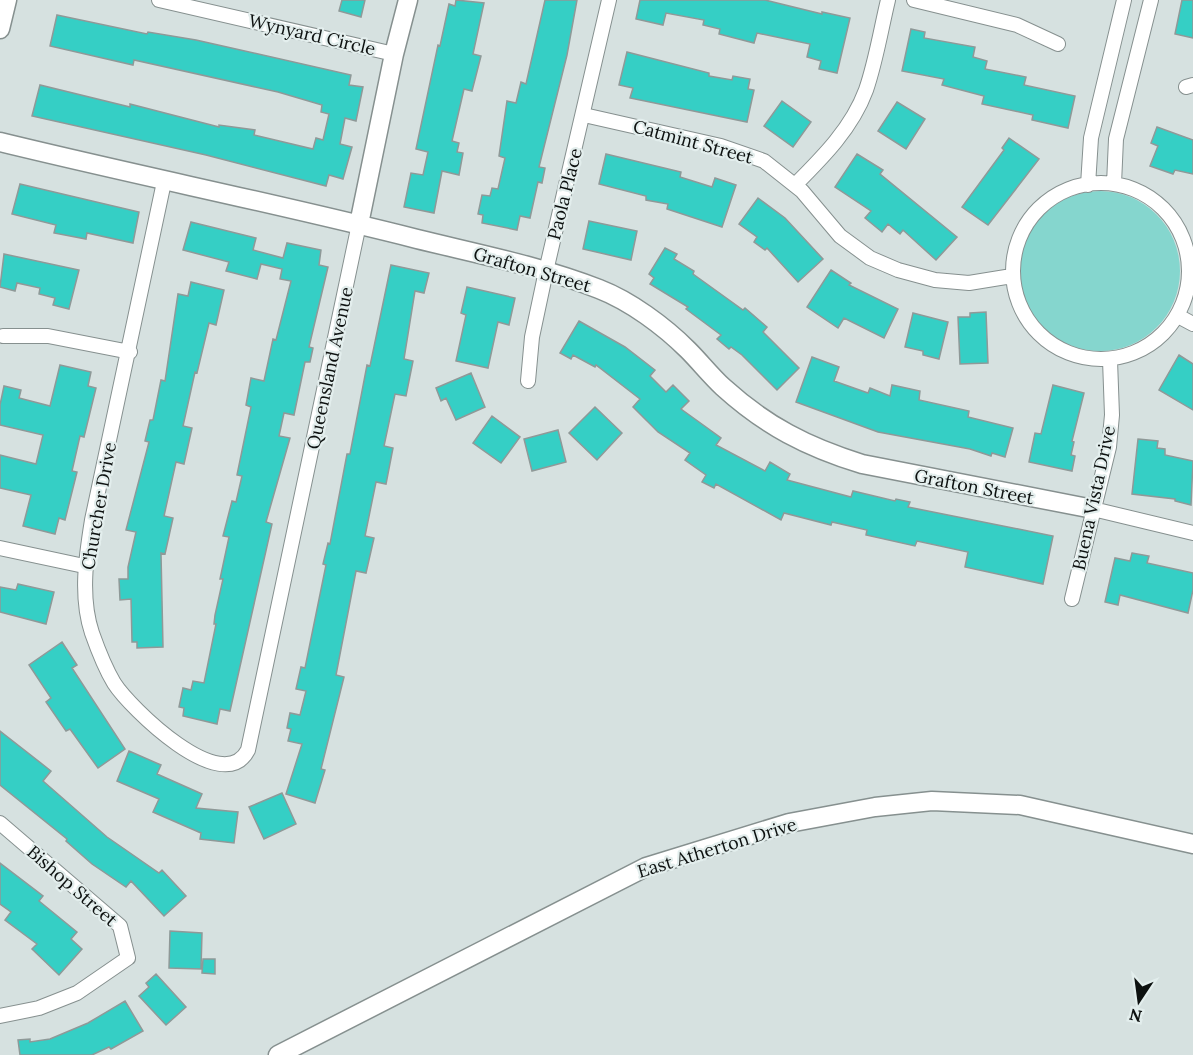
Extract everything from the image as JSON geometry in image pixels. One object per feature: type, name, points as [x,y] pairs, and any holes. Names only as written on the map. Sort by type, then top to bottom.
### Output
[{"type":"street","points":[[0,29],[7,0]]},
{"type":"street","name":"Wynyard Circle","points":[[159,0],[394,54]]},
{"type":"street","name":"Queensland Avenue","points":[[251,736],[394,54],[408,0]]},
{"type":"street","name":"Paola Place","points":[[528,381],[532,338],[546,271],[609,0]]},
{"type":"street","points":[[795,185],[832,147],[851,120],[866,90],[888,0]]},
{"type":"street","points":[[914,0],[1017,25],[1058,44]]},
{"type":"street","points":[[1088,185],[1090,138],[1124,0]]},
{"type":"street","points":[[1114,183],[1116,139],[1151,0]]},
{"type":"street","name":"Catmint Street","points":[[584,115],[721,146],[764,161],[795,185],[840,236],[870,258],[898,270],[935,280],[969,283],[1012,276]]},
{"type":"street","name":"Grafton Street","points":[[0,142],[164,182],[359,224],[546,271],[601,290],[651,319],[687,349],[723,387],[759,416],[790,437],[816,449],[862,464],[1093,509],[1193,533]]},
{"type":"street","name":"Churcher Drive","points":[[164,182],[84,566],[91,631],[115,684],[140,716],[174,743],[218,763],[234,763],[244,757],[251,736]]},
{"type":"street","points":[[1114,183],[1146,195],[1163,207],[1178,227],[1188,249],[1190,284],[1178,315],[1169,329],[1152,344],[1129,356],[1110,360],[1077,357],[1055,347],[1041,336],[1024,315],[1012,276],[1015,249],[1022,231],[1038,208],[1052,197],[1076,186],[1114,183]]},
{"type":"street","points":[[1178,315],[1193,324]]},
{"type":"street","points":[[3,336],[48,336],[130,352]]},
{"type":"street","name":"Buena Vista Drive","points":[[1072,599],[1108,447],[1112,415],[1110,360]]},
{"type":"street","points":[[0,548],[84,566]]},
{"type":"street","name":"East Atherton Drive","points":[[278,1055],[646,867],[789,823],[875,807],[932,801],[1020,805],[1193,844]]},
{"type":"street","name":"Bishop Street","points":[[0,823],[120,926],[128,958],[77,993],[39,1008],[0,1016]]},
{"type":"shaded area","points":[[1100,191],[1116,192],[1131,197],[1145,204],[1157,214],[1167,226],[1174,240],[1179,255],[1179,287],[1174,302],[1167,316],[1157,328],[1145,338],[1131,345],[1116,350],[1100,351],[1084,350],[1069,345],[1055,338],[1043,328],[1033,316],[1026,302],[1021,287],[1020,271],[1021,255],[1026,240],[1033,226],[1043,214],[1055,204],[1069,197],[1084,192]]},
{"type":"building","points":[[342,0],[365,0],[361,17],[339,11]]},
{"type":"building","points":[[456,0],[484,3],[473,54],[481,56],[472,91],[464,89],[452,141],[459,143],[457,152],[463,153],[459,175],[442,171],[434,213],[404,207],[411,173],[423,175],[428,152],[416,149],[449,4],[455,6]]},
{"type":"building","points":[[545,0],[577,0],[567,55],[539,167],[545,168],[542,183],[538,182],[530,218],[520,216],[517,230],[482,223],[483,215],[478,214],[482,195],[490,196],[492,188],[498,189],[505,158],[499,156],[507,101],[516,103],[521,82],[526,84]]},
{"type":"building","points":[[640,0],[765,0],[822,14],[822,12],[850,18],[837,73],[819,69],[821,61],[807,57],[810,44],[757,33],[754,43],[719,34],[720,29],[703,25],[704,20],[666,13],[663,25],[636,19]]},
{"type":"building","points":[[1182,0],[1193,0],[1193,38],[1175,34]]},
{"type":"building","points":[[57,15],[147,34],[148,32],[196,40],[351,75],[349,85],[363,87],[356,121],[345,118],[340,144],[352,147],[343,179],[329,175],[326,186],[206,155],[32,116],[40,85],[130,107],[130,104],[219,127],[219,125],[255,130],[254,135],[313,149],[316,138],[323,140],[329,114],[321,112],[322,105],[278,92],[134,60],[133,65],[50,46]]},
{"type":"building","points":[[911,29],[925,32],[924,38],[975,47],[973,57],[987,61],[985,69],[1026,77],[1024,85],[1075,96],[1068,128],[1032,120],[1033,115],[982,104],[984,96],[942,85],[944,79],[902,71]]},
{"type":"building","points":[[627,52],[709,73],[709,76],[732,80],[733,76],[750,79],[748,89],[754,90],[747,122],[630,98],[633,88],[619,85]]},
{"type":"building","points":[[782,101],[811,122],[793,147],[764,126]]},
{"type":"building","points":[[897,102],[925,119],[906,149],[878,131]]},
{"type":"building","points":[[1157,127],[1193,140],[1193,174],[1175,170],[1173,174],[1150,166],[1158,146],[1151,143]]},
{"type":"building","points":[[1009,138],[1039,159],[988,225],[962,207],[1004,150],[1002,148]]},
{"type":"building","points":[[606,154],[681,172],[680,177],[712,187],[715,178],[736,185],[722,227],[667,209],[668,204],[646,200],[646,196],[599,184]]},
{"type":"building","points":[[857,154],[883,170],[880,174],[957,237],[936,260],[903,230],[900,234],[888,224],[882,232],[865,218],[871,211],[835,187]]},
{"type":"building","points":[[20,184],[139,212],[133,243],[87,233],[86,239],[54,233],[56,225],[12,214]]},
{"type":"building","points":[[758,198],[785,218],[823,259],[798,282],[767,248],[765,250],[754,242],[757,237],[739,224]]},
{"type":"building","points":[[589,221],[637,231],[631,260],[583,249]]},
{"type":"building","points":[[191,222],[256,238],[253,250],[283,258],[287,243],[321,250],[319,265],[328,267],[309,347],[313,348],[310,362],[305,362],[294,415],[284,413],[279,436],[290,438],[266,522],[272,524],[230,711],[220,709],[217,724],[183,716],[184,708],[179,707],[183,688],[191,690],[193,681],[204,683],[216,624],[214,624],[215,615],[223,579],[220,579],[229,537],[223,536],[232,501],[236,502],[242,476],[237,475],[251,407],[246,405],[251,378],[264,381],[273,339],[276,340],[291,281],[280,279],[282,269],[261,264],[257,279],[226,271],[229,262],[183,250]]},
{"type":"building","points":[[665,248],[677,254],[674,259],[694,271],[693,274],[743,310],[745,308],[767,327],[763,332],[799,368],[777,390],[742,355],[731,347],[729,349],[717,339],[721,335],[686,309],[688,307],[650,284],[654,278],[649,274]]},
{"type":"building","points":[[4,254],[79,270],[69,309],[53,305],[55,298],[39,294],[40,288],[17,283],[15,291],[0,287]]},
{"type":"building","points":[[391,265],[429,273],[424,293],[415,291],[404,359],[413,361],[406,396],[395,394],[384,446],[393,448],[386,484],[376,482],[365,536],[374,538],[366,573],[356,571],[336,675],[344,677],[321,769],[325,770],[315,803],[286,794],[302,744],[288,741],[291,729],[287,728],[290,713],[300,715],[306,691],[296,689],[301,667],[305,668],[326,565],[323,564],[328,543],[330,544],[347,454],[350,454],[367,365],[370,366]]},
{"type":"building","points":[[831,270],[851,283],[849,285],[898,309],[884,338],[844,318],[838,328],[807,307]]},
{"type":"building","points":[[191,282],[224,290],[216,325],[209,323],[197,373],[195,372],[183,426],[192,428],[184,464],[176,462],[164,516],[173,518],[165,554],[161,553],[163,647],[137,648],[137,642],[132,642],[131,599],[120,600],[119,579],[128,579],[128,567],[136,532],[126,530],[149,442],[145,441],[150,420],[153,420],[161,380],[165,381],[178,294],[188,296]]},
{"type":"building","points":[[467,287],[515,298],[509,325],[498,322],[488,368],[456,361],[466,315],[461,313]]},
{"type":"building","points":[[986,312],[988,363],[960,364],[958,317],[970,317],[970,313]]},
{"type":"building","points":[[913,313],[948,322],[939,359],[923,355],[923,351],[905,347]]},
{"type":"building","points":[[579,321],[625,347],[655,370],[650,376],[666,392],[673,385],[689,401],[681,409],[721,438],[716,445],[765,471],[770,462],[790,474],[787,480],[851,497],[853,491],[895,501],[896,499],[910,502],[908,507],[1053,536],[1043,584],[965,567],[968,552],[917,541],[915,546],[866,535],[867,530],[832,522],[831,525],[784,513],[781,520],[716,484],[714,488],[702,482],[706,475],[685,460],[690,453],[658,432],[633,407],[640,399],[596,365],[595,367],[573,355],[571,359],[560,353]]},
{"type":"building","points":[[1179,355],[1193,364],[1193,410],[1159,390]]},
{"type":"building","points":[[812,357],[839,367],[834,381],[868,393],[870,388],[890,396],[892,385],[920,391],[919,400],[969,411],[968,417],[1013,428],[1005,457],[878,432],[796,402]]},
{"type":"building","points":[[60,365],[91,372],[88,386],[96,388],[84,437],[80,436],[72,471],[77,472],[65,520],[59,518],[55,534],[23,526],[31,495],[0,488],[0,455],[36,464],[43,435],[0,425],[0,405],[4,386],[21,390],[19,398],[50,406]]},
{"type":"building","points":[[471,373],[485,407],[456,420],[446,398],[441,401],[436,388]]},
{"type":"building","points":[[1053,385],[1084,393],[1072,441],[1074,442],[1071,455],[1075,456],[1072,471],[1029,462],[1035,433],[1041,434]]},
{"type":"building","points":[[595,407],[622,433],[597,460],[569,433]]},
{"type":"building","points":[[492,416],[520,437],[501,463],[473,443]]},
{"type":"building","points":[[558,430],[566,462],[532,471],[524,439]]},
{"type":"building","points":[[1138,439],[1158,441],[1157,448],[1165,449],[1165,455],[1193,461],[1191,505],[1175,501],[1175,499],[1132,494]]},
{"type":"building","points":[[1132,553],[1149,556],[1147,563],[1193,573],[1193,590],[1188,613],[1120,595],[1118,605],[1105,602],[1115,558],[1130,561]]},
{"type":"building","points":[[18,584],[54,592],[46,624],[0,612],[0,587],[16,590]]},
{"type":"building","points":[[62,642],[77,665],[72,668],[125,749],[98,768],[70,729],[66,731],[46,702],[51,698],[29,665]]},
{"type":"building","points":[[0,731],[51,771],[43,781],[107,837],[159,873],[162,870],[186,896],[164,916],[131,881],[126,887],[92,864],[66,841],[67,839],[0,785]]},
{"type":"building","points":[[129,751],[161,765],[157,774],[202,794],[196,808],[238,812],[234,843],[200,839],[201,833],[153,812],[159,799],[117,781]]},
{"type":"building","points":[[282,793],[296,824],[264,839],[249,807]]},
{"type":"building","points":[[0,863],[43,896],[39,901],[77,932],[71,939],[82,949],[59,975],[32,949],[37,944],[5,920],[11,912],[0,904]]},
{"type":"building","points":[[170,931],[202,933],[201,969],[169,968]]},
{"type":"building","points":[[203,959],[215,959],[215,974],[202,973]]},
{"type":"building","points":[[156,974],[186,1007],[166,1025],[139,996],[149,987],[146,983]]},
{"type":"building","points":[[125,1001],[143,1031],[111,1049],[109,1047],[92,1055],[20,1055],[18,1040],[30,1039],[30,1042],[50,1039],[88,1023]]}]
